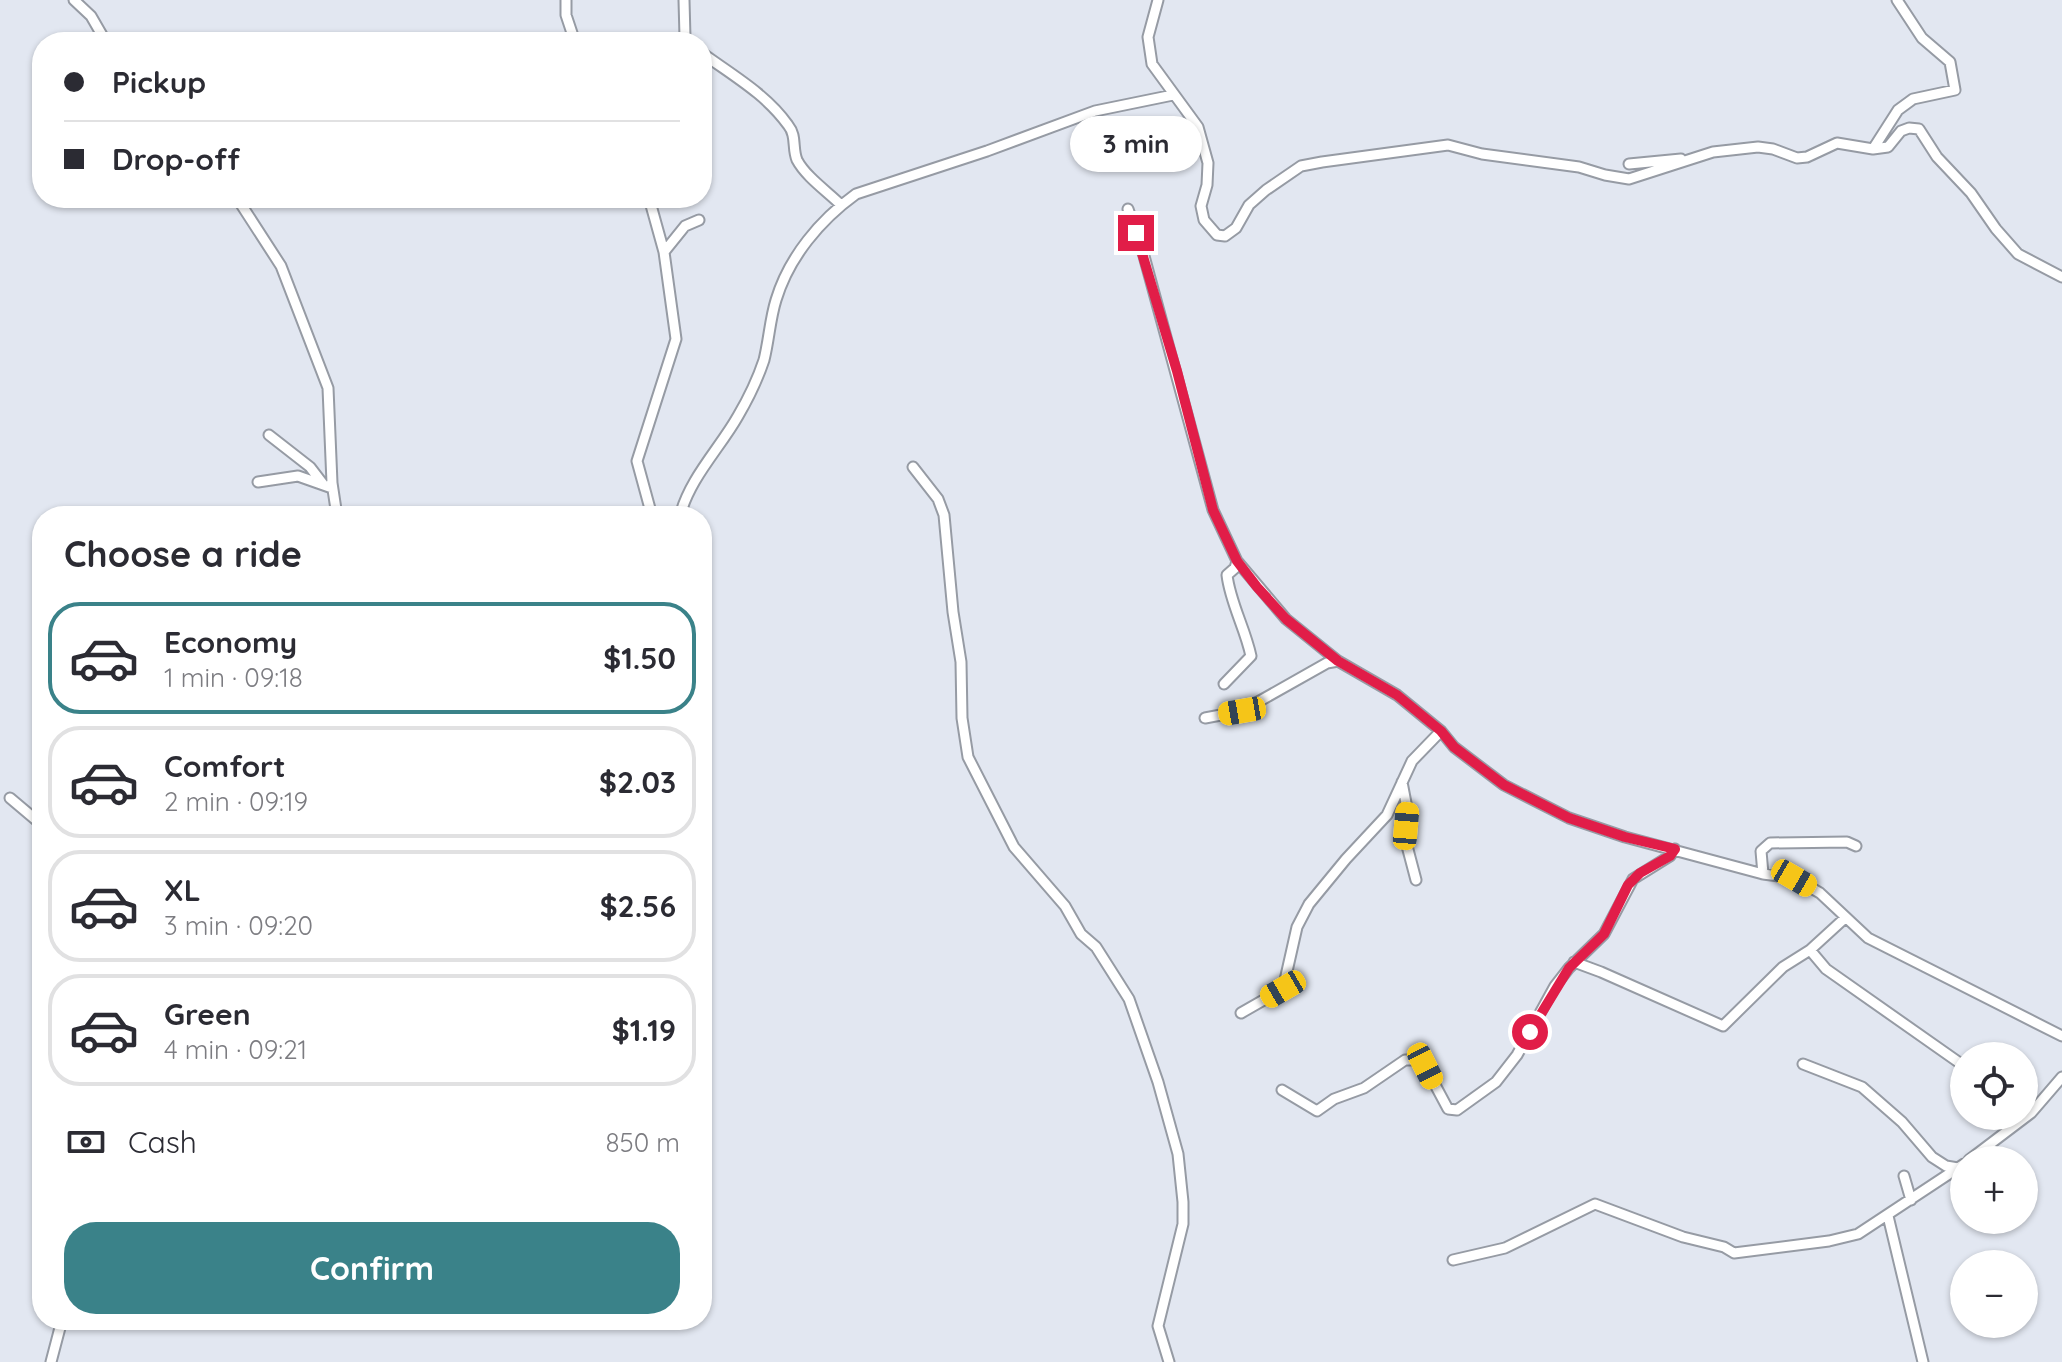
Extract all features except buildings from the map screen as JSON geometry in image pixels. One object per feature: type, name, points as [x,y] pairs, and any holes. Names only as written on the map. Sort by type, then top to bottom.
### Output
[{"type":"street","points":[[74,0],[91,16],[100,32]]},
{"type":"street","points":[[566,0],[566,15],[572,32]]},
{"type":"street","points":[[684,0],[685,32]]},
{"type":"street","points":[[1158,0],[1148,37],[1152,64],[1198,127],[1208,163],[1207,185],[1201,206],[1204,220],[1217,235],[1225,236],[1236,228],[1249,205],[1266,190],[1301,166],[1322,162],[1448,145],[1482,154],[1579,167],[1629,179],[1712,152]]},
{"type":"street","points":[[1873,149],[1898,110],[1913,99],[1955,90],[1950,62],[1922,38],[1897,0]]},
{"type":"street","points":[[712,60],[769,101],[790,127],[800,165],[841,205]]},
{"type":"street","points":[[685,506],[708,461],[739,415],[763,361],[775,301],[789,266],[806,242],[841,205],[856,194],[1095,111],[1173,95]]},
{"type":"street","points":[[1629,164],[1758,147],[1797,158],[1807,157],[1837,143],[1873,149],[1888,147],[1901,131],[1919,129],[1937,157],[1971,193],[2018,254],[2062,277]]},
{"type":"street","points":[[243,208],[281,266],[328,388],[327,486],[334,506]]},
{"type":"street","points":[[649,506],[637,461],[676,339],[664,252],[652,208]]},
{"type":"street","points":[[1128,209],[1148,270],[1213,510],[1237,561],[1286,619],[1338,661],[1397,695],[1441,731],[1454,747],[1504,785],[1569,818],[1625,837],[1763,874],[1794,878],[1820,893],[1868,938],[2062,1035]]},
{"type":"street","points":[[664,252],[685,226],[699,220]]},
{"type":"street","points":[[269,435],[310,467],[327,486]]},
{"type":"street","points":[[913,467],[938,499],[944,515],[962,670],[962,718],[968,757],[1014,847],[1065,906],[1081,934],[1096,947],[1133,1006],[1158,1082],[1178,1154],[1183,1202],[1183,1224],[1158,1326],[1169,1362]]},
{"type":"street","points":[[258,482],[298,476],[327,486]]},
{"type":"street","points":[[1224,684],[1251,656],[1228,587],[1227,575],[1235,568],[1237,561]]},
{"type":"street","points":[[1205,718],[1242,711],[1327,663],[1338,661]]},
{"type":"street","points":[[1241,1013],[1283,989],[1297,927],[1309,904],[1387,815],[1412,761],[1441,731]]},
{"type":"street","points":[[1402,782],[1407,808],[1406,842],[1416,880]]},
{"type":"street","points":[[10,798],[32,817]]},
{"type":"street","points":[[1763,874],[1761,851],[1776,841],[1847,842],[1856,846]]},
{"type":"street","points":[[1282,1090],[1317,1111],[1334,1099],[1364,1088],[1405,1060],[1414,1060],[1425,1066],[1448,1109],[1457,1110],[1496,1082],[1517,1055],[1555,986],[1574,962],[1604,934],[1633,879],[1670,856],[1675,849]]},
{"type":"street","points":[[1574,962],[1723,1026],[1783,967],[1810,950],[1845,918]]},
{"type":"street","points":[[1810,950],[1826,969],[1950,1056]]},
{"type":"street","points":[[1803,1064],[1862,1087],[1902,1122],[1932,1157],[1950,1166]]},
{"type":"street","points":[[2038,1100],[2062,1077]]},
{"type":"street","points":[[1986,1146],[2004,1130]]},
{"type":"street","points":[[1453,1260],[1505,1248],[1595,1204],[1633,1220],[1724,1247],[1734,1253],[1841,1238],[1858,1234],[1950,1173]]},
{"type":"street","points":[[1904,1176],[1911,1200]]},
{"type":"street","points":[[1888,1216],[1923,1362]]},
{"type":"street","points":[[1835,1251],[1841,1238]]},
{"type":"street","points":[[51,1362],[59,1330]]},
{"type":"route","points":[[1136,233],[1177,371],[1213,510],[1237,561],[1257,587],[1286,619],[1338,661],[1397,695],[1441,731],[1454,747],[1504,785],[1569,818],[1625,837],[1675,849],[1670,856],[1648,867],[1628,885],[1604,934],[1582,952],[1555,986],[1530,1032]]}]
